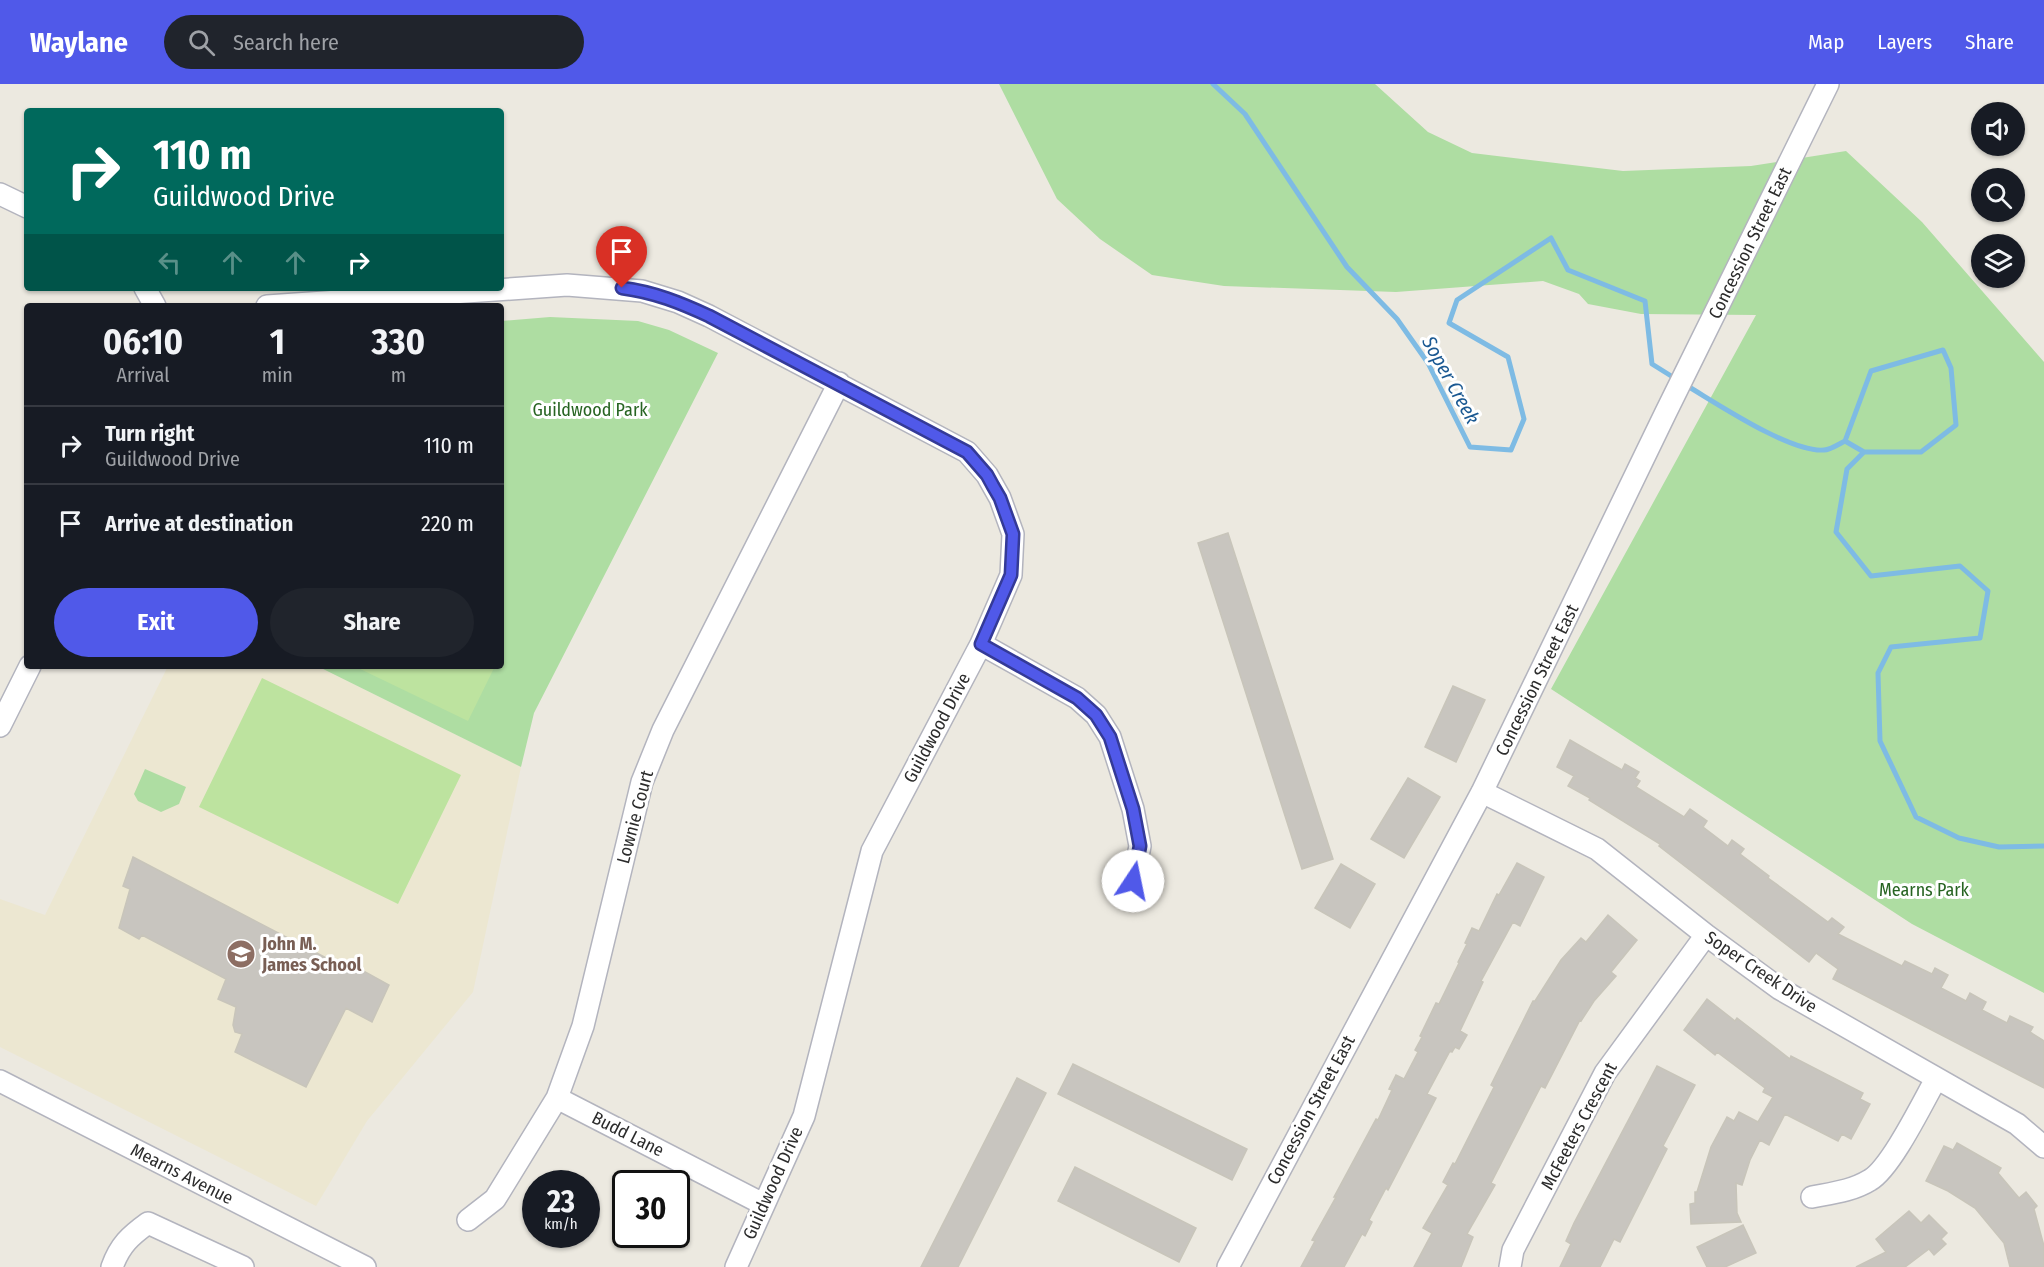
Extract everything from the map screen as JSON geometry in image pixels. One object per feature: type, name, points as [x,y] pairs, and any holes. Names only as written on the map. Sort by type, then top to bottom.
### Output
[{"type":"street","name":"Concession Street East","points":[[1228,1267],[1482,792],[1828,84]]},
{"type":"street","points":[[0,194],[24,206]]},
{"type":"street","name":"Guildwood Drive","points":[[504,289],[567,285],[642,291],[678,302],[709,316],[967,452],[987,475],[1000,498],[1013,534],[1011,575],[981,644],[872,851],[804,1116],[736,1267]]},
{"type":"street","name":"Guildwood Drive","points":[[310,303],[481,291]]},
{"type":"street","name":"Lownie Court","points":[[468,1220],[495,1199],[557,1098],[583,1026],[642,782],[663,730],[839,383]]},
{"type":"street","points":[[981,644],[1077,698],[1101,722],[1110,737],[1133,809],[1140,846],[1133,881]]},
{"type":"street","points":[[0,726],[28,669]]},
{"type":"street","name":"Soper Creek Drive","points":[[1482,792],[1597,849],[1779,989],[2017,1124],[2044,1147]]},
{"type":"street","name":"McFeeters Crescent","points":[[1510,1267],[1514,1250],[1605,1073],[1707,935]]},
{"type":"street","points":[[1812,1197],[1851,1190],[1873,1179],[1891,1157],[1936,1079]]},
{"type":"street","name":"Mearns Avenue","points":[[0,1081],[365,1267]]},
{"type":"street","name":"Budd Lane","points":[[557,1098],[763,1204]]},
{"type":"street","points":[[112,1267],[118,1250],[132,1234],[148,1223],[243,1267]]},
{"type":"shaded area","name":"John M. James School","points":[[167,669],[323,669],[521,767],[473,992],[367,1121],[316,1206],[0,1047],[0,899],[45,915]]},
{"type":"green space","name":"Mearns Park","points":[[999,84],[1375,84],[1428,132],[1472,153],[1623,171],[1751,166],[1846,151],[1922,222],[1971,278],[1971,288],[1980,288],[2044,362],[2044,993],[1912,924],[1551,689],[1756,315],[1641,314],[1588,304],[1579,294],[1543,281],[1396,292],[1224,286],[1152,275],[1100,239],[1057,199]]},
{"type":"green space","name":"Guildwood Park","points":[[550,317],[638,321],[669,330],[718,353],[534,713],[521,767],[323,669],[504,669],[504,321]]},
{"type":"green space","points":[[360,669],[494,669],[468,721]]},
{"type":"green space","points":[[262,678],[461,775],[398,904],[199,807]]},
{"type":"green space","points":[[145,769],[186,787],[179,804],[161,812],[138,801],[134,794]]},
{"type":"building","points":[[1228,533],[1333,859],[1302,869],[1198,543]]},
{"type":"building","points":[[1453,686],[1485,700],[1456,762],[1425,747]]},
{"type":"building","points":[[1570,740],[1622,770],[1625,764],[1639,772],[1635,778],[1640,781],[1636,787],[1684,817],[1690,809],[1707,821],[1703,827],[1728,846],[1732,840],[1744,849],[1740,854],[1769,876],[1768,878],[1828,922],[1832,918],[1844,927],[1838,934],[1902,966],[1905,961],[1932,974],[1935,968],[1948,975],[1941,988],[1966,1001],[1970,993],[1986,1002],[1982,1010],[2007,1023],[2010,1016],[2033,1027],[2030,1032],[2044,1041],[2044,1088],[1833,979],[1838,969],[1816,953],[1809,962],[1659,846],[1660,844],[1568,786],[1574,776],[1557,767]]},
{"type":"building","points":[[1408,778],[1440,797],[1404,858],[1371,839]]},
{"type":"building","points":[[133,857],[332,961],[349,963],[389,985],[372,1022],[346,1008],[306,1087],[235,1052],[242,1034],[235,1032],[233,1025],[236,1007],[218,999],[226,979],[142,935],[139,939],[119,928],[130,889],[123,886]]},
{"type":"building","points":[[1517,863],[1544,877],[1520,926],[1513,922],[1481,981],[1483,982],[1460,1031],[1467,1035],[1459,1049],[1455,1047],[1452,1052],[1450,1051],[1427,1094],[1436,1098],[1388,1190],[1386,1188],[1369,1220],[1372,1222],[1365,1236],[1362,1234],[1344,1267],[1301,1267],[1315,1241],[1312,1240],[1336,1197],[1334,1197],[1376,1119],[1378,1120],[1392,1090],[1389,1089],[1396,1075],[1404,1079],[1418,1052],[1415,1050],[1422,1037],[1420,1036],[1459,963],[1472,928],[1479,931],[1497,894],[1499,895]]},
{"type":"building","points":[[1341,864],[1375,884],[1350,928],[1315,908]]},
{"type":"building","points":[[1608,915],[1637,940],[1611,972],[1616,976],[1580,1020],[1545,1088],[1541,1086],[1491,1183],[1495,1185],[1467,1234],[1473,1237],[1461,1267],[1414,1267],[1432,1233],[1423,1228],[1448,1185],[1443,1182],[1453,1163],[1455,1164],[1494,1087],[1491,1085],[1533,1001],[1561,960],[1581,938],[1586,942]]},
{"type":"building","points":[[1707,999],[1735,1021],[1737,1018],[1790,1059],[1791,1056],[1863,1093],[1860,1099],[1870,1104],[1851,1139],[1842,1134],[1838,1141],[1785,1114],[1769,1145],[1760,1140],[1750,1160],[1742,1185],[1736,1183],[1737,1213],[1741,1222],[1691,1224],[1690,1204],[1695,1203],[1695,1192],[1697,1192],[1711,1147],[1727,1117],[1734,1121],[1739,1112],[1758,1122],[1773,1097],[1763,1092],[1765,1088],[1717,1052],[1715,1055],[1684,1030]]},
{"type":"building","points":[[1073,1064],[1247,1149],[1232,1180],[1058,1094]]},
{"type":"building","points":[[1657,1066],[1695,1085],[1663,1146],[1667,1149],[1620,1242],[1614,1239],[1600,1267],[1560,1267],[1571,1244],[1566,1241],[1574,1223]]},
{"type":"building","points":[[1017,1078],[1046,1093],[958,1267],[921,1267]]},
{"type":"building","points":[[1957,1143],[2001,1168],[1998,1173],[2019,1198],[2026,1192],[2037,1206],[2034,1209],[2044,1246],[2044,1267],[2010,1267],[2004,1243],[1975,1208],[1948,1191],[1926,1181],[1944,1146],[1953,1150]]},
{"type":"building","points":[[1075,1167],[1196,1228],[1179,1262],[1058,1201]]},
{"type":"building","points":[[1909,1211],[1921,1223],[1929,1215],[1947,1233],[1941,1239],[1946,1244],[1934,1255],[1929,1249],[1905,1267],[1856,1267],[1886,1252],[1876,1239]]},
{"type":"building","points":[[1743,1225],[1756,1253],[1725,1267],[1707,1267],[1697,1247]]},
{"type":"waterway","name":"Soper Creek","points":[[1213,84],[1245,114],[1347,267],[1397,319],[1428,363],[1470,447],[1511,450],[1524,419],[1508,357],[1449,323],[1457,300],[1551,238],[1568,270],[1645,301],[1652,364],[1676,379]]},
{"type":"waterway","name":"Soper Creek","points":[[1845,441],[1871,371],[1943,350],[1951,368],[1956,425],[1921,452],[1864,452]]},
{"type":"waterway","name":"Soper Creek","points":[[1684,384],[1753,425],[1792,443],[1809,449],[1824,450],[1845,441],[1864,452],[1847,469],[1836,532],[1871,576],[1960,566],[1988,591],[1980,638],[1891,647],[1878,673],[1880,741],[1916,817],[1959,838],[1999,847],[2044,846]]},
{"type":"place","name":"John M. James School","points":[[241,954]]},
{"type":"route","points":[[622,288],[642,291],[678,302],[709,316],[967,452],[987,475],[1000,498],[1013,534],[1011,575],[981,644],[1077,698],[1096,715],[1110,737],[1133,809],[1140,846],[1133,881]]}]
